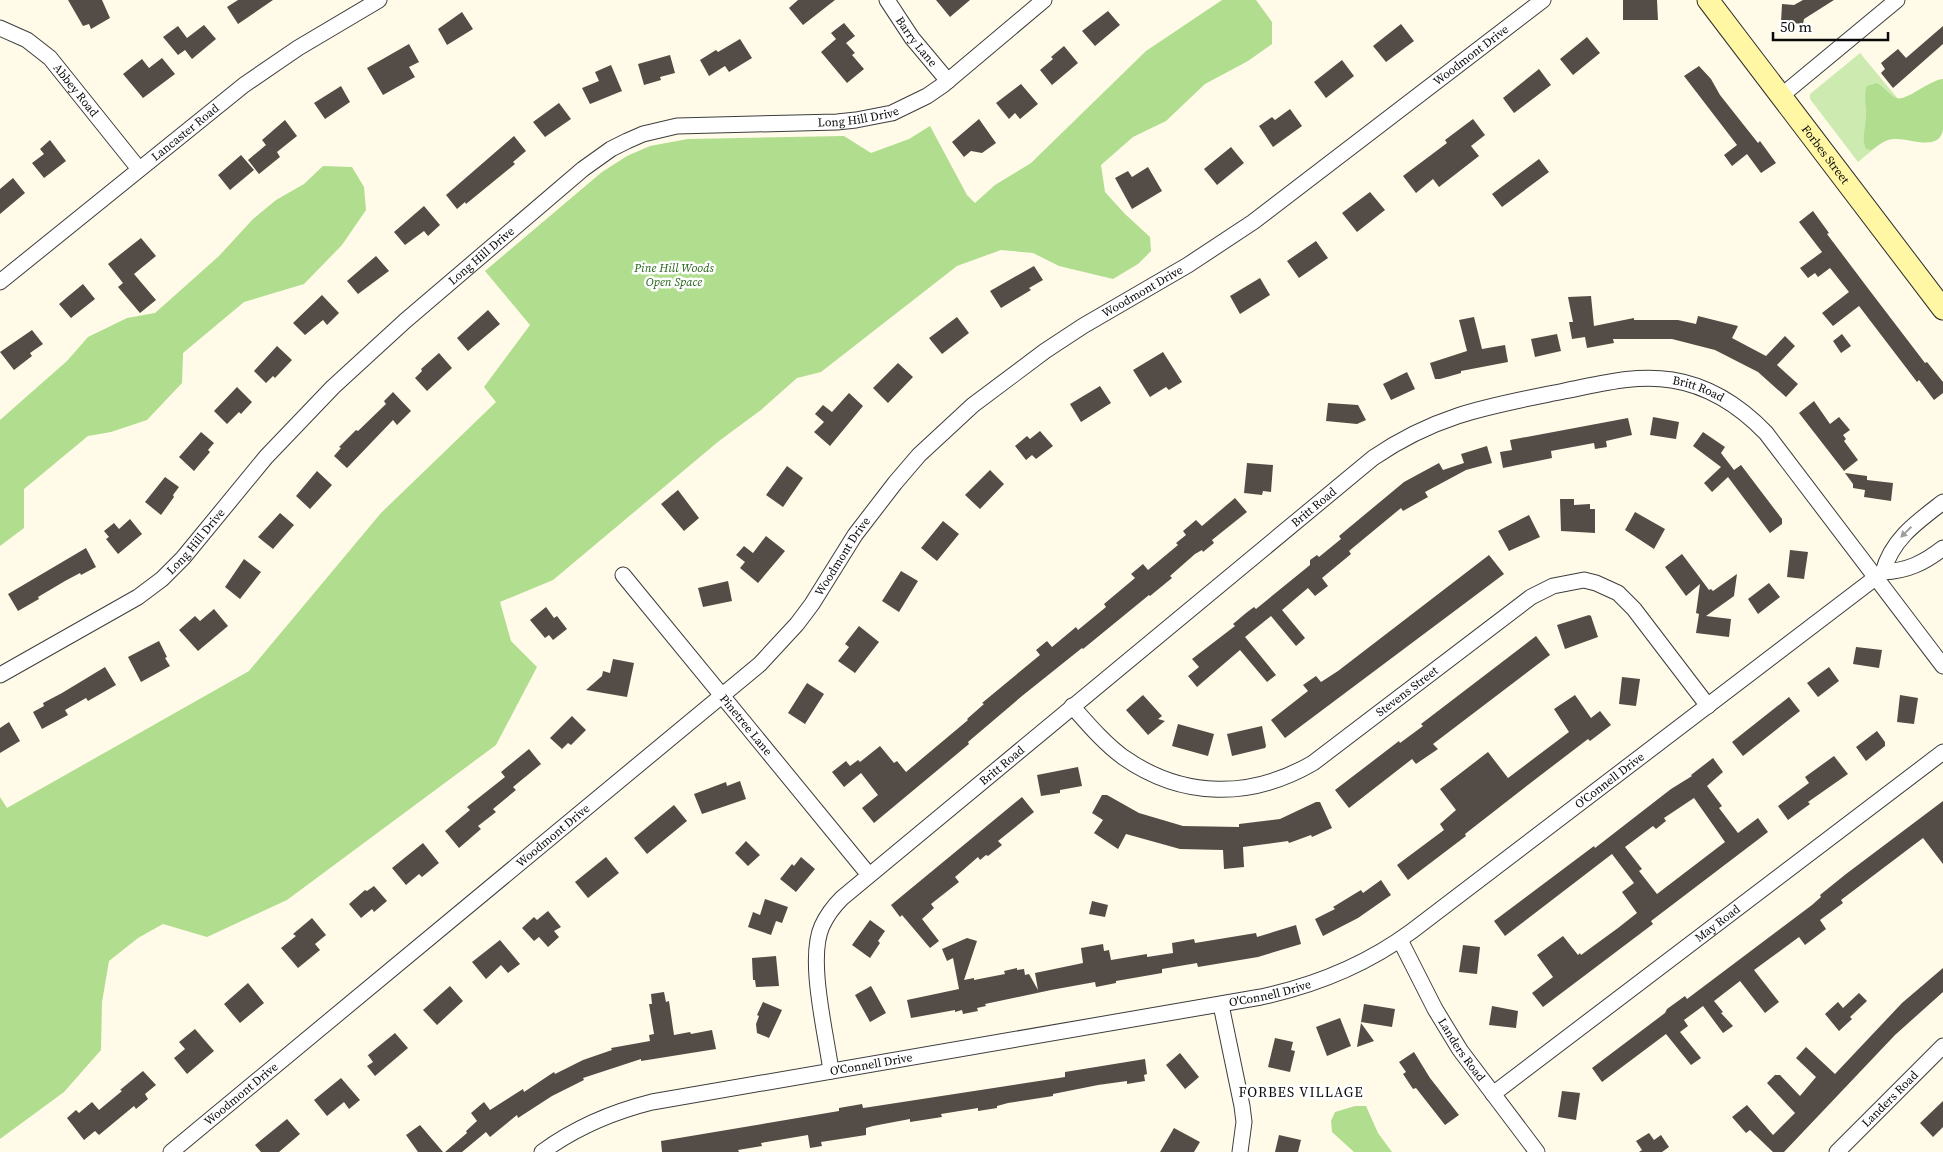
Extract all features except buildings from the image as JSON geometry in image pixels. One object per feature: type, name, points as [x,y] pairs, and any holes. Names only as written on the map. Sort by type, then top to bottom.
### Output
[{"type":"main road","name":"Forbes Street","points":[[1708,0],[1943,310]]},
{"type":"street","name":"Lancaster Road","points":[[0,282],[218,105],[271,66],[379,0]]},
{"type":"street","name":"Barry Lane","points":[[887,0],[912,38],[948,81]]},
{"type":"street","name":"Long Hill Drive","points":[[0,675],[138,597],[162,579],[183,558],[266,457],[368,353],[583,169],[611,149],[643,134],[677,126],[837,122],[892,113],[910,105],[948,81],[1044,0]]},
{"type":"street","name":"Woodmont Drive","points":[[171,1152],[760,664],[797,624],[812,604],[855,535],[895,483],[939,436],[973,405],[1045,351],[1083,326],[1188,264],[1253,222],[1543,0]]},
{"type":"street","points":[[1781,96],[1897,0]]},
{"type":"street","name":"Abbey Road","points":[[0,28],[27,40],[50,58],[139,169]]},
{"type":"street","name":"Britt Road","points":[[831,1071],[816,968],[821,927],[834,906],[869,874],[1365,464],[1405,437],[1440,420],[1477,408],[1626,379],[1657,378],[1688,383],[1716,394],[1741,410],[1766,433],[1879,575],[1943,666]]},
{"type":"street","points":[[1879,575],[1889,554],[1900,538],[1943,502]]},
{"type":"street","points":[[1879,575],[1912,568],[1929,559],[1943,548]]},
{"type":"street","name":"Pinetree Lane","points":[[623,575],[869,874]]},
{"type":"street","name":"O'Connell Drive","points":[[542,1152],[579,1128],[633,1106],[1221,1005],[1282,993],[1321,981],[1359,965],[1400,940],[1879,575]]},
{"type":"street","name":"Stevens Street","points":[[1072,706],[1107,744],[1128,760],[1154,775],[1184,785],[1216,790],[1264,785],[1298,772],[1313,763],[1531,597],[1553,586],[1584,580],[1608,587],[1627,600],[1708,706]]},
{"type":"street","name":"May Road","points":[[1493,1094],[1943,752]]},
{"type":"street","name":"Landers Road","points":[[1400,940],[1447,1030],[1537,1152]]},
{"type":"street","points":[[1221,1005],[1242,1106],[1244,1122],[1240,1152]]},
{"type":"street","name":"Landers Road","points":[[1837,1152],[1943,1046]]},
{"type":"green space","name":"Pine Hill Woods Open Space","points":[[1222,0],[1256,0],[1272,22],[1272,44],[1248,61],[1205,84],[1166,121],[1133,137],[1101,165],[1105,192],[1150,237],[1151,251],[1138,264],[1113,279],[1059,266],[1033,253],[1001,250],[957,266],[821,372],[797,378],[761,410],[719,441],[553,580],[500,602],[511,641],[537,667],[496,745],[287,900],[207,937],[163,924],[138,938],[109,961],[102,1002],[101,1050],[64,1092],[0,1139],[0,797],[7,808],[249,671],[381,513],[496,402],[484,387],[530,325],[485,271],[602,172],[627,156],[650,146],[688,139],[844,136],[871,153],[909,139],[930,126],[967,195],[975,203],[995,185],[1031,163],[1146,51]]},
{"type":"green space","points":[[1860,53],[1913,117],[1858,162],[1810,99],[1810,94]]},
{"type":"green space","points":[[1943,79],[1943,130],[1936,141],[1923,142],[1891,139],[1871,150],[1866,149],[1864,137],[1866,120],[1865,94],[1867,86],[1877,83],[1894,97],[1900,98],[1906,97],[1937,80]]},
{"type":"green space","points":[[323,166],[352,167],[364,187],[366,210],[342,245],[304,284],[244,302],[183,353],[182,383],[147,420],[111,432],[88,436],[24,489],[24,528],[0,546],[0,420],[67,361],[88,337],[127,318],[155,313],[219,256],[253,219],[276,200],[304,184]]},
{"type":"green space","points":[[1355,1106],[1366,1106],[1378,1133],[1392,1152],[1354,1152],[1332,1132],[1331,1121],[1335,1112]]},
{"type":"district","name":"FORBES VILLAGE","points":[[1301,1092]]}]
